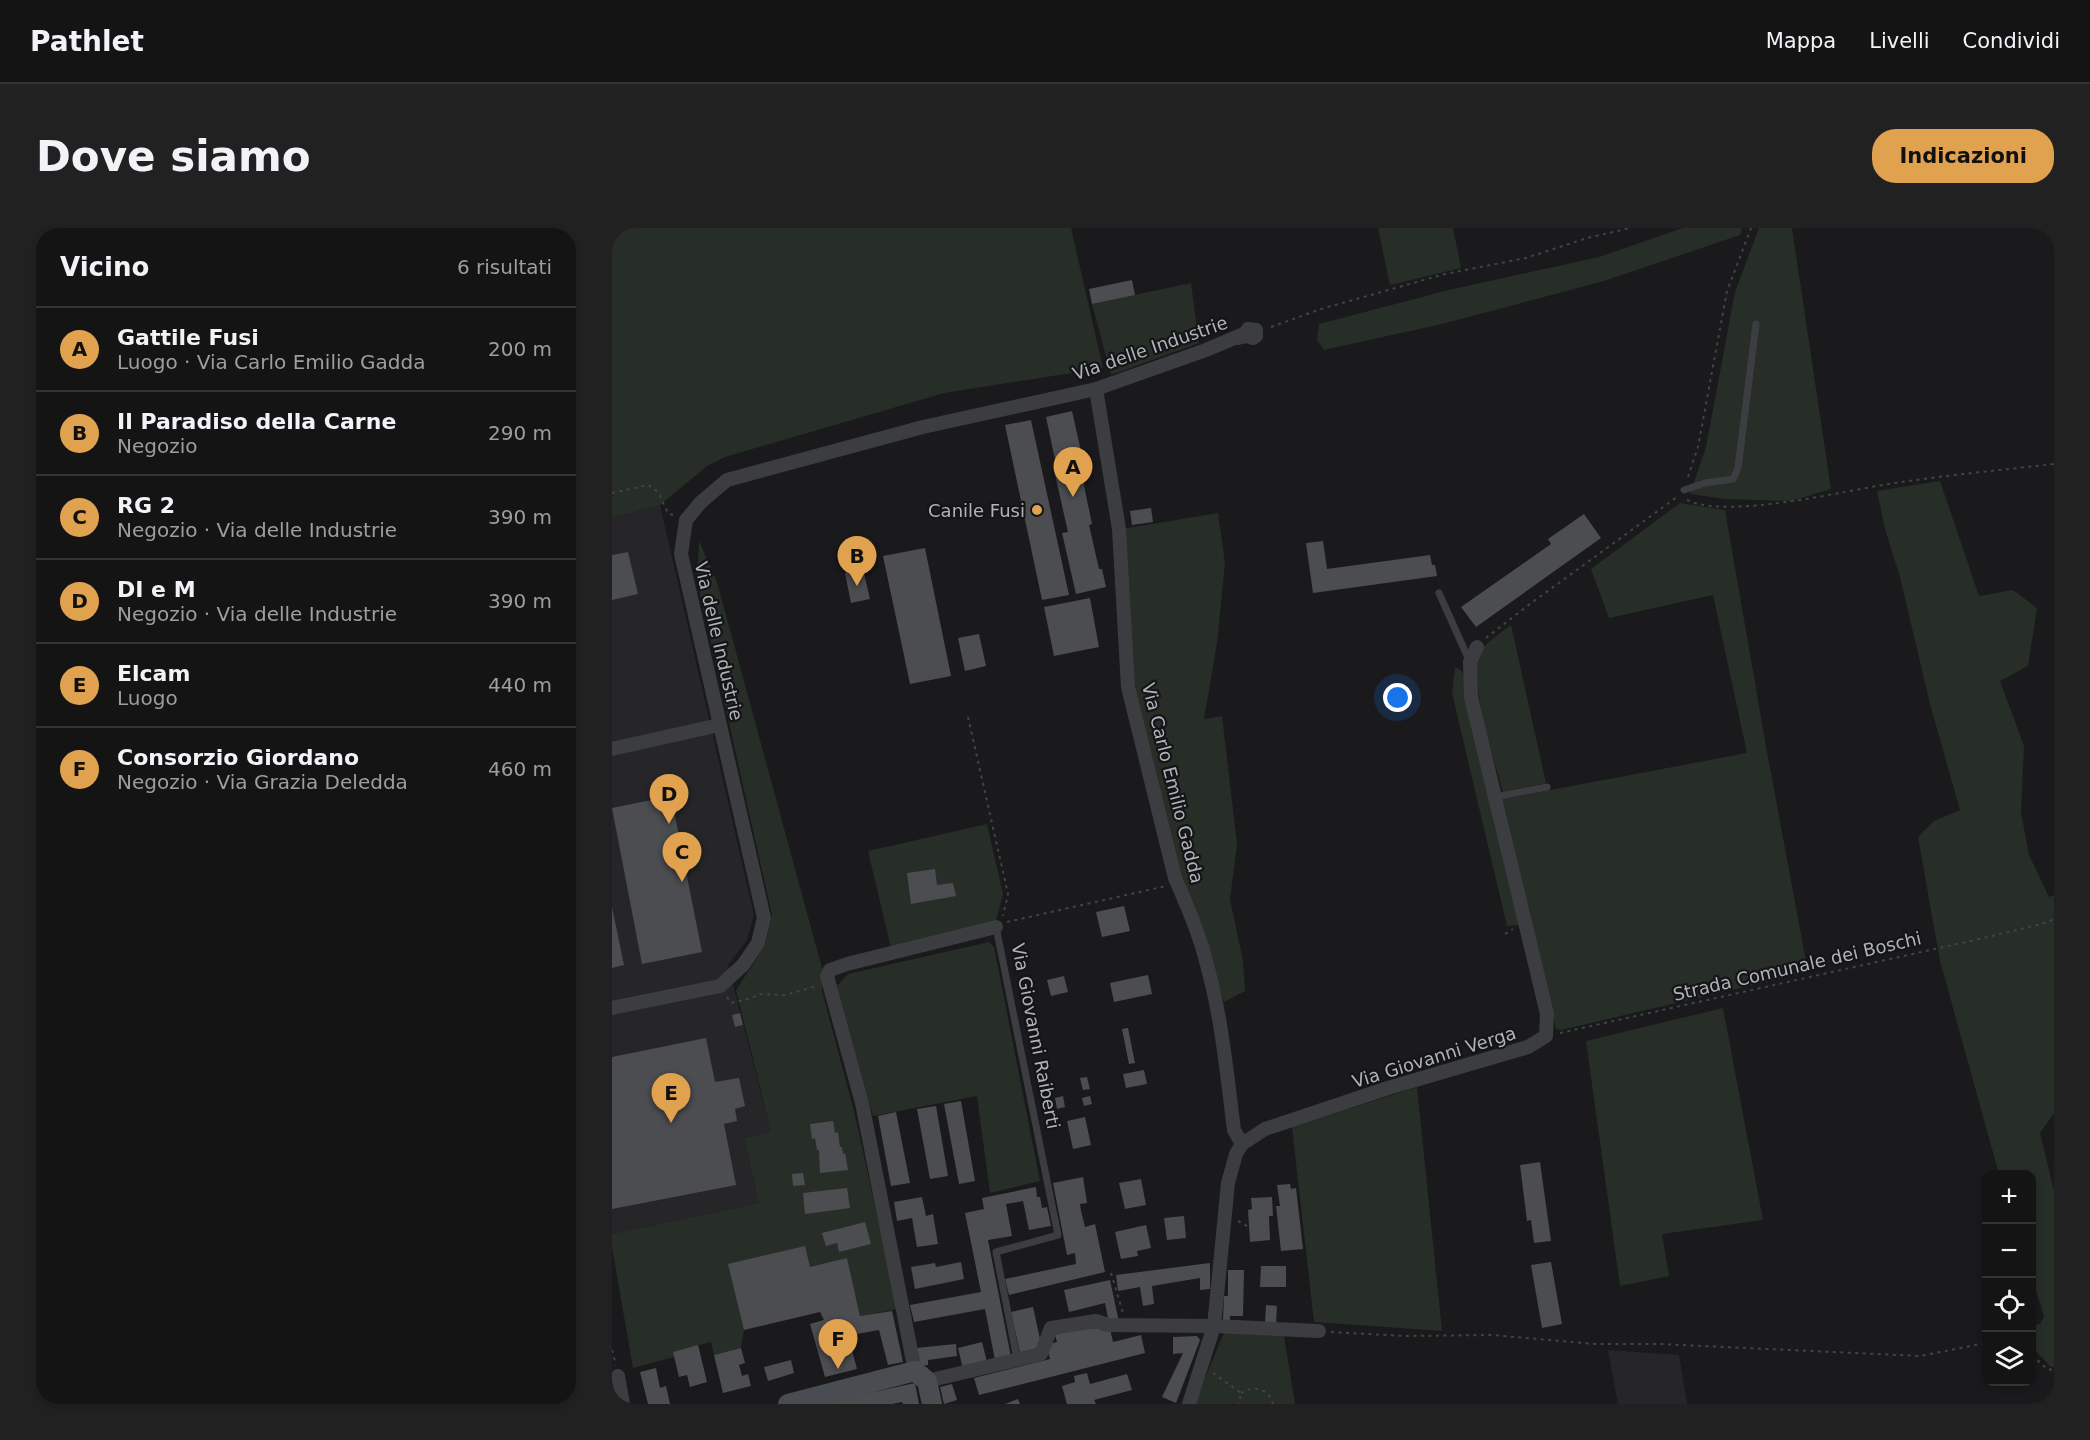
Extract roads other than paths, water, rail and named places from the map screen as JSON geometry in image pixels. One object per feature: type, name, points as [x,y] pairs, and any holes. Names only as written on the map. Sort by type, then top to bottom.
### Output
[{"type":"street","name":"Via delle Industrie","points":[[612,1008],[720,986],[743,965],[758,943],[764,918],[681,554],[686,520],[701,502],[727,480],[923,427],[1096,389],[1254,332]]},
{"type":"street","name":"Via Carlo Emilio Gadda","points":[[1096,389],[1119,530],[1128,687],[1177,884],[1207,963],[1217,1006],[1234,1130],[1242,1144]]},
{"type":"street","points":[[1477,647],[1470,662],[1472,697],[1495,797]]},
{"type":"street","points":[[612,749],[719,725]]},
{"type":"street","name":"Via Giovanni Verga","points":[[1242,1144],[1265,1129],[1528,1047],[1546,1036],[1547,1014],[1495,797]]},
{"type":"street","name":"Via Giovanni Raiberti","points":[[921,1376],[862,1103],[827,976],[830,970],[839,967],[999,925]]},
{"type":"street","points":[[1189,1404],[1214,1326],[1228,1183],[1236,1154],[1242,1144]]},
{"type":"street","points":[[788,1404],[1041,1354],[1051,1328],[1096,1321],[1108,1325],[1125,1326],[1214,1326],[1319,1331]]},
{"type":"street","points":[[618,1376],[623,1404]]},
{"type":"street","points":[[921,1376],[932,1404]]},
{"type":"lane","points":[[1682,493],[1705,483],[1733,479],[1738,468],[1756,324]]},
{"type":"lane","points":[[1439,593],[1470,662]]},
{"type":"lane","points":[[1495,797],[1546,787]]},
{"type":"lane","name":"Via Giovanni Raiberti","points":[[999,925],[1058,1235],[996,1252],[1017,1359]]},
{"type":"place","name":"Gattile Fusi","points":[[1073,497]]},
{"type":"place","name":"Canile Fusi","points":[[1037,510]]},
{"type":"place","name":"Il Paradiso della Carne","points":[[857,586]]},
{"type":"place","name":"DI e M","points":[[669,824]]},
{"type":"place","name":"RG 2","points":[[682,882]]},
{"type":"place","name":"Elcam","points":[[671,1123]]},
{"type":"place","name":"Consorzio Giordano","points":[[838,1369]]}]
